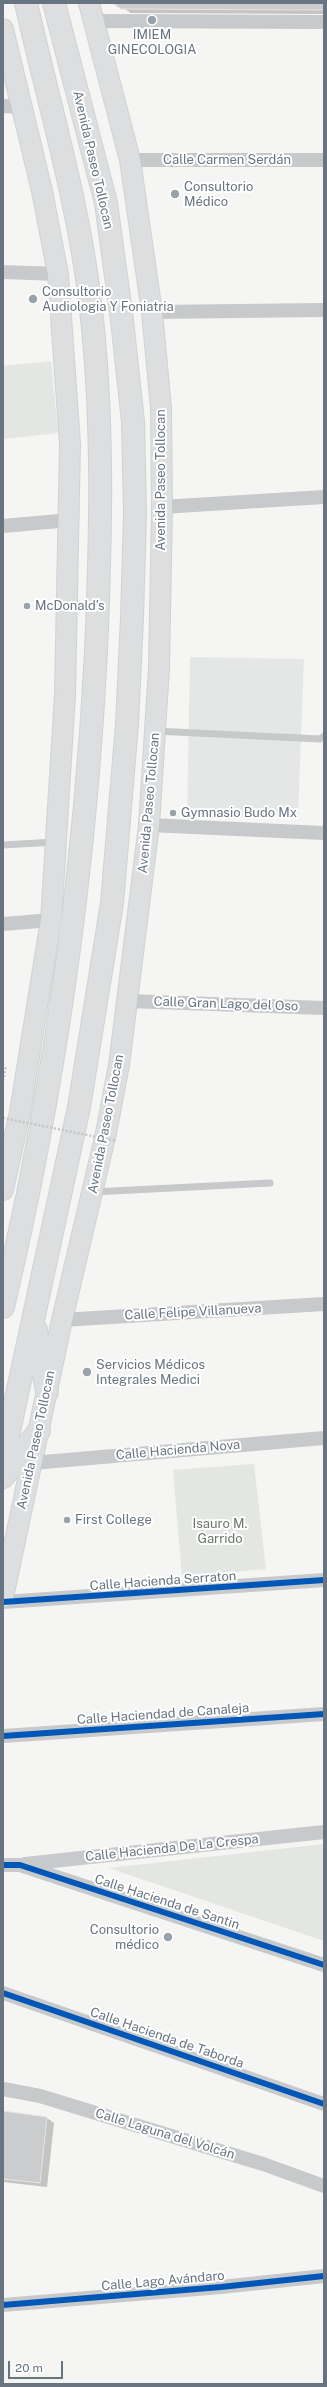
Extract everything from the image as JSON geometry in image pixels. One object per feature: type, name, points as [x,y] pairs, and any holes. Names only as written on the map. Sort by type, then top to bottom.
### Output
[{"type":"highway","points":[[3,1307],[24,1218],[47,1094],[75,906],[93,712],[98,597],[100,483],[98,389],[90,298],[74,210],[26,3]]},
{"type":"highway","name":"Avenida Paseo Tollocan","points":[[3,1459],[79,1107],[112,903],[127,724],[135,514],[133,422],[106,203],[54,3]]},
{"type":"highway","points":[[3,1247],[24,1218]]},
{"type":"highway","points":[[34,1320],[47,1392]]},
{"type":"highway","points":[[3,1477],[39,1431]]},
{"type":"main road","name":"Avenida Paseo Tollocan","points":[[3,1597],[62,1320],[113,1095],[128,1001],[149,825],[159,668],[162,507],[161,408],[152,312],[130,160],[91,12]]},
{"type":"main road","points":[[3,29],[12,107],[42,191],[58,274],[70,444],[70,520],[65,695],[51,920],[20,1112],[3,1190]]},
{"type":"street","points":[[91,12],[324,22]]},
{"type":"street","name":"Calle Carmen Serdán","points":[[130,160],[324,160]]},
{"type":"street","points":[[3,272],[58,274]]},
{"type":"street","points":[[152,312],[324,310]]},
{"type":"street","points":[[162,507],[324,497]]},
{"type":"street","points":[[3,526],[70,520]]},
{"type":"street","points":[[149,825],[324,833]]},
{"type":"street","points":[[3,924],[51,920]]},
{"type":"street","name":"Calle Gran Lago del Oso","points":[[128,1001],[324,1008]]},
{"type":"street","name":"Calle Felipe Villanueva","points":[[62,1320],[324,1304]]},
{"type":"street","name":"Calle Hacienda Nova","points":[[32,1463],[324,1438]]},
{"type":"street","name":"Calle Hacienda Serraton","points":[[3,1602],[324,1580]]},
{"type":"street","name":"Calle Haciendad de Canaleja","points":[[3,1736],[324,1714]]},
{"type":"street","name":"Calle Hacienda De La Crespa","points":[[20,1865],[324,1832]]},
{"type":"street","name":"Calle Hacienda de Santin","points":[[3,1865],[20,1865],[324,1965]]},
{"type":"street","name":"Calle Hacienda de Taborda","points":[[3,1993],[324,2104]]},
{"type":"street","name":"Calle Laguna del Volcán","points":[[3,2089],[55,2101],[264,2164],[324,2186]]},
{"type":"street","name":"Calle Lago Avándaro","points":[[3,2305],[214,2288],[324,2276]]},
{"type":"lane","points":[[155,731],[320,739],[324,736]]},
{"type":"lane","points":[[3,846],[56,842]]},
{"type":"lane","points":[[92,1192],[270,1183]]},
{"type":"path","points":[[3,1118],[117,1141]]},
{"type":"shaded area","points":[[190,657],[304,659],[298,816],[187,816]]},
{"type":"green space","points":[[51,361],[58,433],[3,439],[3,366]]},
{"type":"green space","name":"Isauro M. Garrido","points":[[254,1464],[266,1569],[182,1577],[173,1470]]},
{"type":"green space","points":[[324,1844],[324,1941],[109,1868]]},
{"type":"building","points":[[113,3],[324,3],[324,10],[121,9]]},
{"type":"building","points":[[3,2111],[47,2117],[40,2183],[3,2179]]},
{"type":"cycle path","points":[[3,1602],[324,1580]]},
{"type":"cycle path","points":[[3,1736],[324,1714]]},
{"type":"cycle path","points":[[3,1865],[20,1865],[324,1965]]},
{"type":"cycle path","points":[[3,1993],[324,2104]]},
{"type":"cycle path","points":[[3,2305],[221,2287],[324,2276]]},
{"type":"place","name":"IMIEM GINECOLOGIA","points":[[152,20]]},
{"type":"place","name":"Consultorio Médico","points":[[175,194]]},
{"type":"place","name":"Consultorio Audiologia Y Foniatria","points":[[33,299]]},
{"type":"place","name":"McDonald's","points":[[27,606]]},
{"type":"place","name":"Gymnasio Budo Mx","points":[[173,813]]},
{"type":"place","name":"Servicios Médicos Integrales Medici","points":[[87,1372]]},
{"type":"place","name":"First College","points":[[67,1520]]},
{"type":"place","name":"Consultorio médico","points":[[168,1937]]}]
